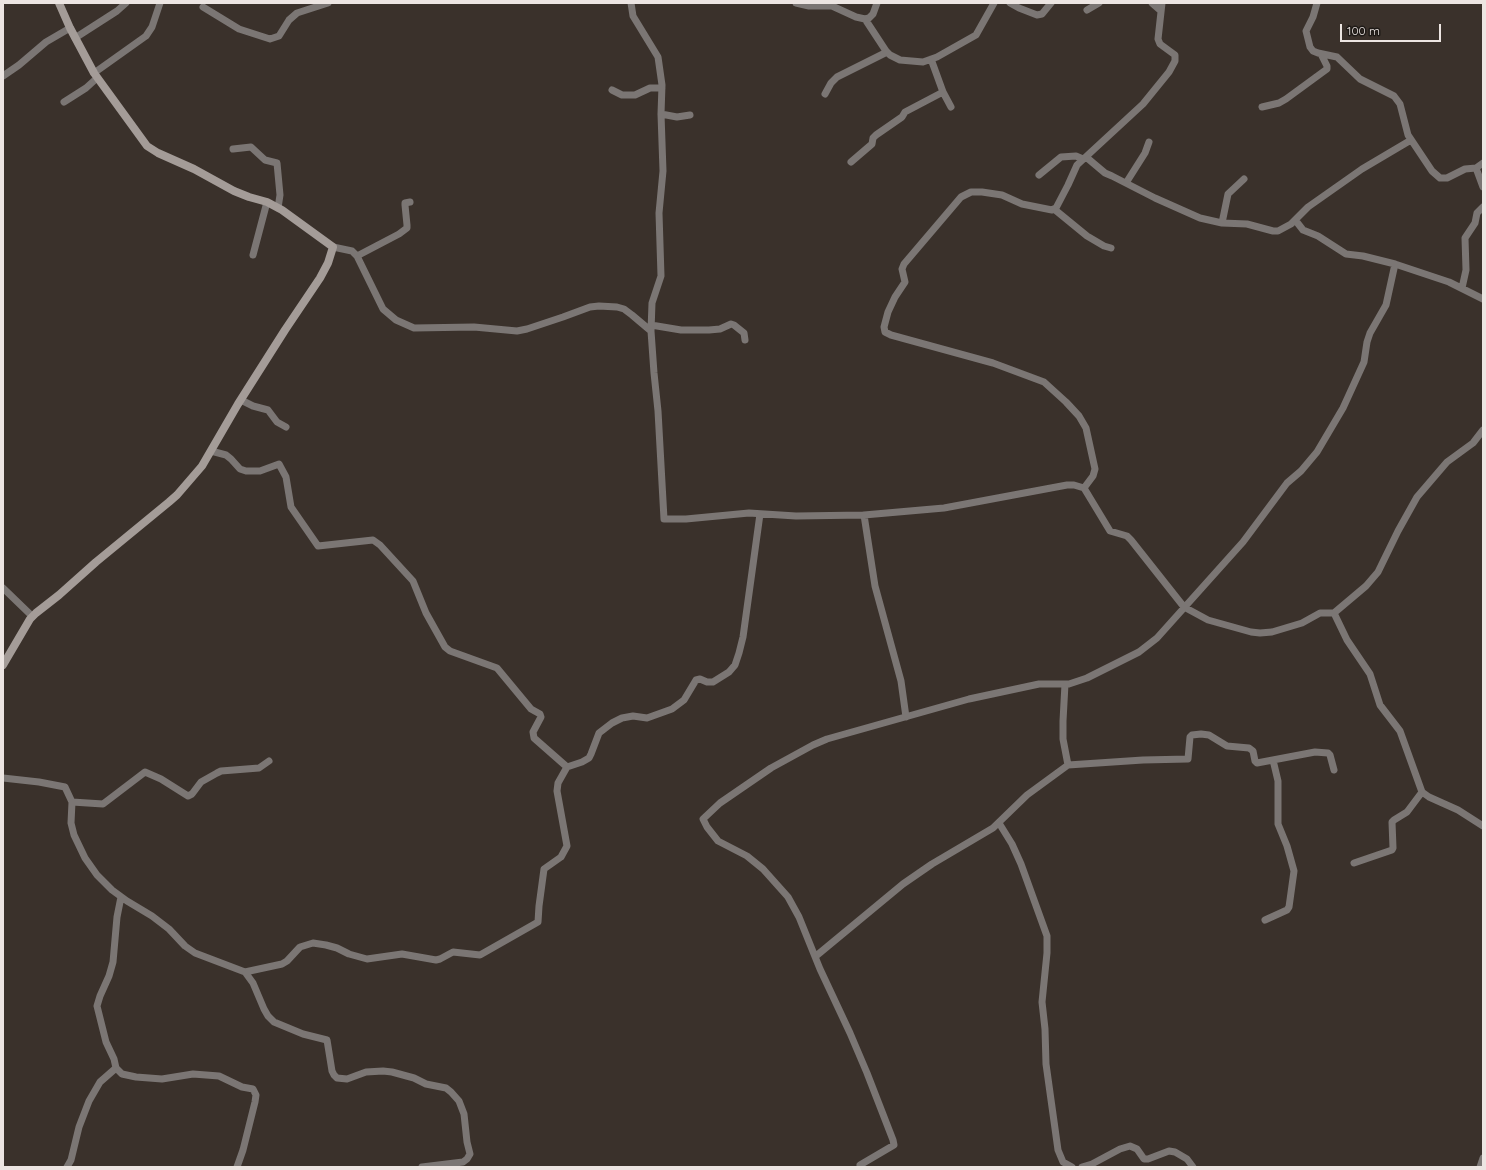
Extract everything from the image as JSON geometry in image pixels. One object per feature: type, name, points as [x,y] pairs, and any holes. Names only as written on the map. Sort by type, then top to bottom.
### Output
[{"type":"street","points":[[59,3],[70,28],[95,75],[141,140],[151,149],[194,169],[234,191],[268,202],[318,235],[333,247],[352,251],[357,256],[383,309],[396,320],[414,328],[474,327],[517,331],[590,307],[607,306],[624,309],[651,328],[709,330],[720,329],[730,324],[734,325],[744,333],[745,340]]},
{"type":"street","points":[[75,38],[117,11],[126,3]]},
{"type":"street","points":[[64,102],[83,91],[95,75],[146,36],[152,27],[160,3]]},
{"type":"street","points":[[202,7],[239,29],[270,40],[279,36],[289,20],[297,13],[328,3]]},
{"type":"street","points":[[631,3],[633,16],[658,57],[662,88],[661,114],[663,171],[659,213],[662,276],[653,297],[651,328],[659,425],[664,519],[686,519],[742,514],[796,516],[864,515],[944,508],[1067,485],[1074,485],[1084,488],[1110,531],[1127,536],[1131,540],[1184,607],[1208,620],[1251,632],[1272,632],[1296,625],[1320,613],[1334,613],[1366,586],[1378,572],[1417,497],[1447,462],[1473,442],[1483,430]]},
{"type":"street","points":[[796,3],[810,6],[832,6],[856,17],[865,19],[869,18],[877,3]]},
{"type":"street","points":[[865,19],[887,52],[900,60],[923,62],[976,35],[994,3]]},
{"type":"street","points":[[1010,3],[1034,15],[1037,15],[1042,14],[1051,3]]},
{"type":"street","points":[[1087,10],[1099,3]]},
{"type":"street","points":[[1084,488],[1093,476],[1095,469],[1086,428],[1079,416],[1044,382],[993,363],[891,335],[885,332],[884,327],[888,312],[895,297],[905,282],[902,267],[961,197],[971,192],[982,192],[1002,195],[1022,204],[1050,210],[1054,209],[1060,202],[1077,165],[1143,104],[1169,72],[1175,61],[1175,55],[1159,41],[1161,6],[1152,3]]},
{"type":"street","points":[[1317,3],[1313,16],[1306,30],[1310,47],[1315,52],[1337,57],[1360,79],[1394,96],[1400,104],[1405,127],[1411,140],[1432,171],[1443,179],[1465,169],[1476,168],[1483,163]]},
{"type":"street","points":[[3,76],[19,65],[46,42],[70,28]]},
{"type":"street","points":[[825,94],[831,83],[837,77],[887,52]]},
{"type":"street","points":[[1262,107],[1286,100],[1327,69],[1321,54]]},
{"type":"street","points":[[931,59],[943,92],[951,107]]},
{"type":"street","points":[[612,90],[622,95],[635,95],[650,88],[662,88]]},
{"type":"street","points":[[851,162],[872,144],[873,138],[876,134],[902,116],[905,112],[943,92]]},
{"type":"street","points":[[661,114],[678,117],[690,115]]},
{"type":"street","points":[[1039,175],[1061,157],[1076,156],[1085,158],[1105,173],[1200,218],[1222,223],[1247,224],[1278,231],[1296,221],[1308,207],[1362,169],[1411,140]]},
{"type":"street","points":[[1126,183],[1145,153],[1149,142]]},
{"type":"street","points":[[233,149],[251,147],[265,160],[277,163],[280,195],[278,208]]},
{"type":"street","points":[[1476,168],[1483,187]]},
{"type":"street","points":[[1222,223],[1228,194],[1244,180]]},
{"type":"street","points":[[254,255],[268,202]]},
{"type":"street","points":[[357,256],[407,228],[408,225],[405,203],[410,202]]},
{"type":"street","points":[[1462,288],[1466,270],[1465,238],[1475,224],[1477,213],[1483,207]]},
{"type":"street","points":[[1054,209],[1087,236],[1104,246],[1111,248]]},
{"type":"street","points":[[1296,221],[1303,230],[1318,236],[1346,254],[1363,256],[1395,264],[1449,282],[1483,299]]},
{"type":"street","points":[[3,665],[32,616],[59,595],[176,495],[202,466],[241,400],[320,278],[328,263],[333,247]]},
{"type":"street","points":[[861,1167],[860,1165],[894,1145],[893,1140],[868,1073],[820,969],[799,917],[788,897],[763,869],[747,856],[718,841],[707,827],[703,819],[720,803],[771,768],[827,739],[969,699],[1027,686],[1039,684],[1065,684],[1087,678],[1139,652],[1157,638],[1243,542],[1287,483],[1309,462],[1337,419],[1364,362],[1370,333],[1386,305],[1395,264]]},
{"type":"street","points":[[241,400],[268,410],[277,422],[286,427]]},
{"type":"street","points":[[211,451],[226,455],[240,469],[246,471],[260,471],[280,464],[286,477],[291,507],[318,546],[373,540],[380,544],[413,581],[426,613],[445,647],[450,651],[498,668],[531,709],[540,714],[541,717],[533,732],[534,738],[567,767]]},
{"type":"street","points":[[245,972],[282,964],[287,961],[300,947],[313,943],[332,946],[349,954],[367,959],[402,954],[436,960],[453,952],[480,954],[536,924],[539,919],[539,906],[544,869],[561,856],[566,846],[557,791],[558,783],[567,767],[582,762],[588,758],[599,734],[612,723],[628,716],[647,718],[672,710],[684,700],[696,680],[700,679],[707,682],[713,682],[729,672],[735,665],[743,637],[760,514]]},
{"type":"street","points":[[864,515],[875,586],[901,681],[906,716]]},
{"type":"street","points":[[3,588],[32,616]]},
{"type":"street","points":[[1334,613],[1348,640],[1370,674],[1380,705],[1400,731],[1422,792],[1429,797],[1458,810],[1483,826]]},
{"type":"street","points":[[1065,684],[1062,721],[1063,739],[1068,765]]},
{"type":"street","points":[[816,956],[903,884],[932,864],[987,832],[999,823],[1027,795],[1068,765],[1143,760],[1188,759],[1190,737],[1192,735],[1201,734],[1209,735],[1228,746],[1249,748],[1253,751],[1255,761],[1257,763],[1315,752],[1328,753],[1330,755],[1334,770]]},
{"type":"street","points":[[1265,920],[1287,910],[1289,907],[1294,871],[1287,846],[1278,824],[1278,781],[1273,760]]},
{"type":"street","points":[[72,802],[103,804],[145,772],[161,779],[188,796],[192,794],[201,782],[217,773],[222,771],[259,768],[269,761]]},
{"type":"street","points":[[3,778],[65,786],[72,802],[71,823],[78,843],[97,875],[121,897],[152,916],[169,929],[185,946],[195,953],[245,972],[271,1020],[279,1025],[303,1034],[328,1041],[334,1076],[347,1079],[375,1070],[392,1072],[426,1084],[446,1088],[455,1096],[462,1106],[466,1142],[470,1154],[467,1159],[462,1162],[422,1167]]},
{"type":"street","points":[[1354,863],[1392,850],[1392,822],[1407,812],[1422,792]]},
{"type":"street","points":[[999,823],[1012,844],[1021,864],[1047,936],[1047,953],[1042,1002],[1045,1029],[1046,1064],[1058,1150],[1063,1162],[1072,1167]]},
{"type":"street","points":[[121,897],[117,917],[113,962],[97,1006],[106,1042],[116,1068],[119,1072],[126,1076],[159,1079],[193,1074],[208,1074],[218,1076],[242,1087],[252,1089],[256,1095],[255,1102],[244,1150],[237,1167]]},
{"type":"street","points":[[67,1167],[88,1101],[100,1082],[116,1068]]},
{"type":"street","points":[[1082,1167],[1092,1164],[1120,1149],[1130,1146],[1137,1149],[1144,1159],[1148,1159],[1169,1151],[1175,1152],[1187,1159],[1194,1167]]},
{"type":"street","points":[[1480,1167],[1483,1158]]}]
